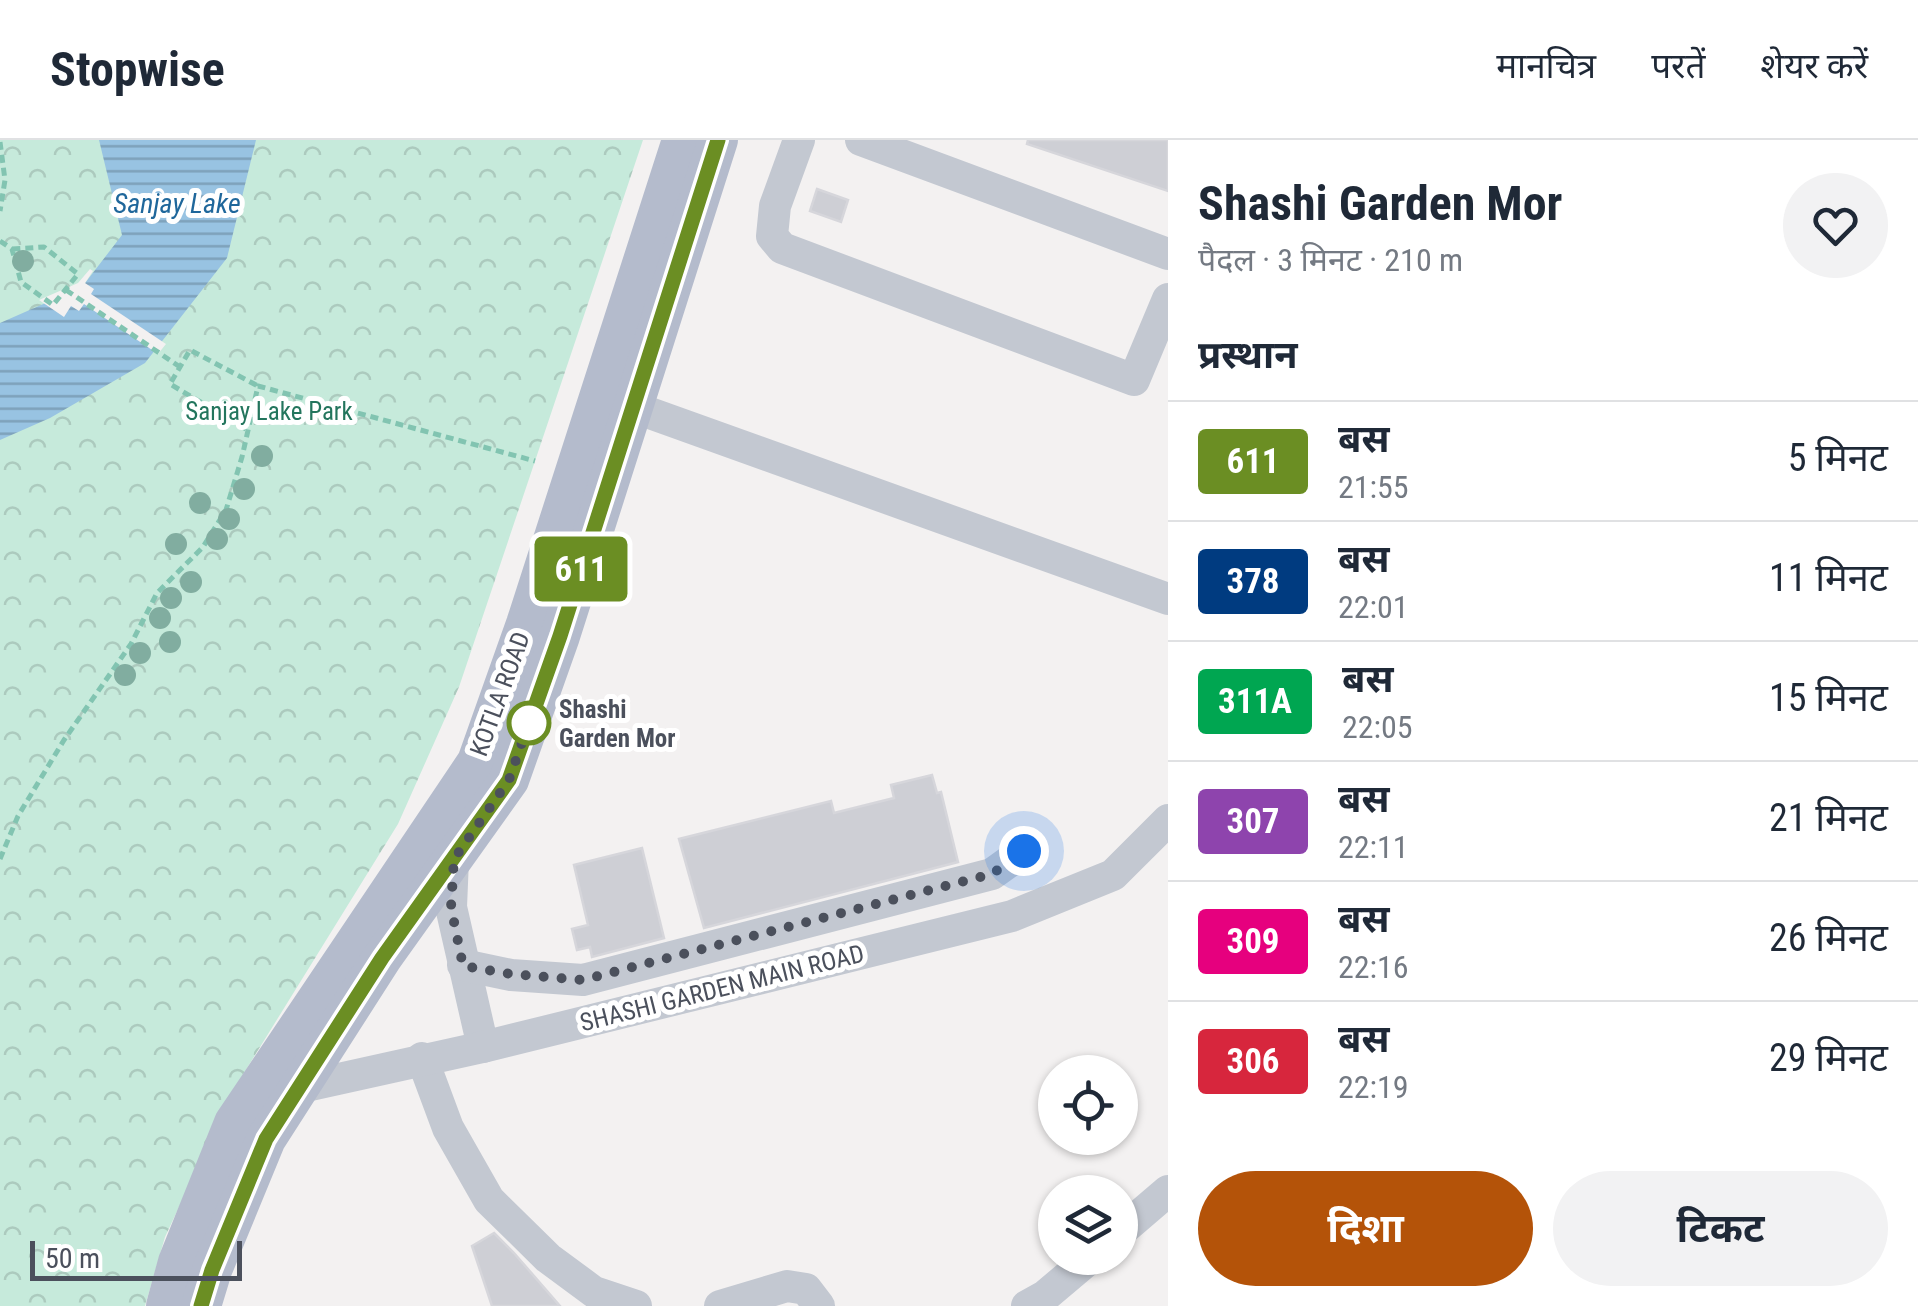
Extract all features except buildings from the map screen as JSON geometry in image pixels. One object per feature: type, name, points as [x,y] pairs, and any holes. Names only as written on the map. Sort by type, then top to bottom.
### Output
[{"type":"main road","name":"KOTLA ROAD","points":[[166,1306],[192,1227],[234,1123],[477,762],[526,624],[682,140]]},
{"type":"main road","name":"KOTLA ROAD","points":[[201,1306],[266,1139],[382,958],[509,780],[718,140]]},
{"type":"street","points":[[799,140],[776,206],[772,236],[782,248],[1134,380],[1168,299]]},
{"type":"street","points":[[861,140],[1168,254]]},
{"type":"street","points":[[633,407],[1168,599]]},
{"type":"street","name":"SHASHI GARDEN MAIN ROAD","points":[[250,1099],[483,1047],[1012,916],[1113,875],[1168,820]]},
{"type":"street","points":[[463,966],[583,980],[992,874],[1024,851]]},
{"type":"street","points":[[454,859],[451,907],[483,1047]]},
{"type":"street","points":[[422,1058],[448,1128],[489,1200],[595,1299],[636,1306]]},
{"type":"street","points":[[1138,1217],[1168,1191]]},
{"type":"street","points":[[1027,1306],[1070,1275]]},
{"type":"street","points":[[720,1306],[787,1286],[806,1289],[819,1306]]},
{"type":"path","points":[[0,142],[5,180],[0,211]]},
{"type":"path","points":[[0,241],[12,250],[21,282],[53,306],[78,274],[44,247],[12,250]]},
{"type":"path","points":[[66,290],[180,367]]},
{"type":"path","points":[[246,430],[170,384],[190,350],[258,386],[535,461]]},
{"type":"path","points":[[0,860],[18,816],[64,740],[131,644],[157,593],[204,547],[226,510],[258,386]]},
{"type":"green space","name":"Sanjay Lake Park","points":[[0,140],[643,140],[459,687],[398,824],[234,1089],[165,1237],[145,1306],[0,1306]]},
{"type":"water","name":"Sanjay Lake","points":[[99,140],[256,140],[227,258],[145,363],[50,418],[0,440],[0,323],[82,287],[122,235]]},
{"type":"pier","points":[[90,269],[93,271],[85,283],[94,289],[91,294],[166,344],[158,354],[84,304],[79,311],[71,306],[64,317],[39,300],[78,283]]},
{"type":"bus line","name":"611","points":[[201,1306],[266,1139],[382,958],[509,780],[560,636],[718,140]]},
{"type":"place","name":"Shashi Garden Mor","points":[[529,723]]},
{"type":"route","points":[[529,723],[534,708],[509,780],[454,859],[451,907],[463,966],[583,980],[992,874],[1024,851]]}]
